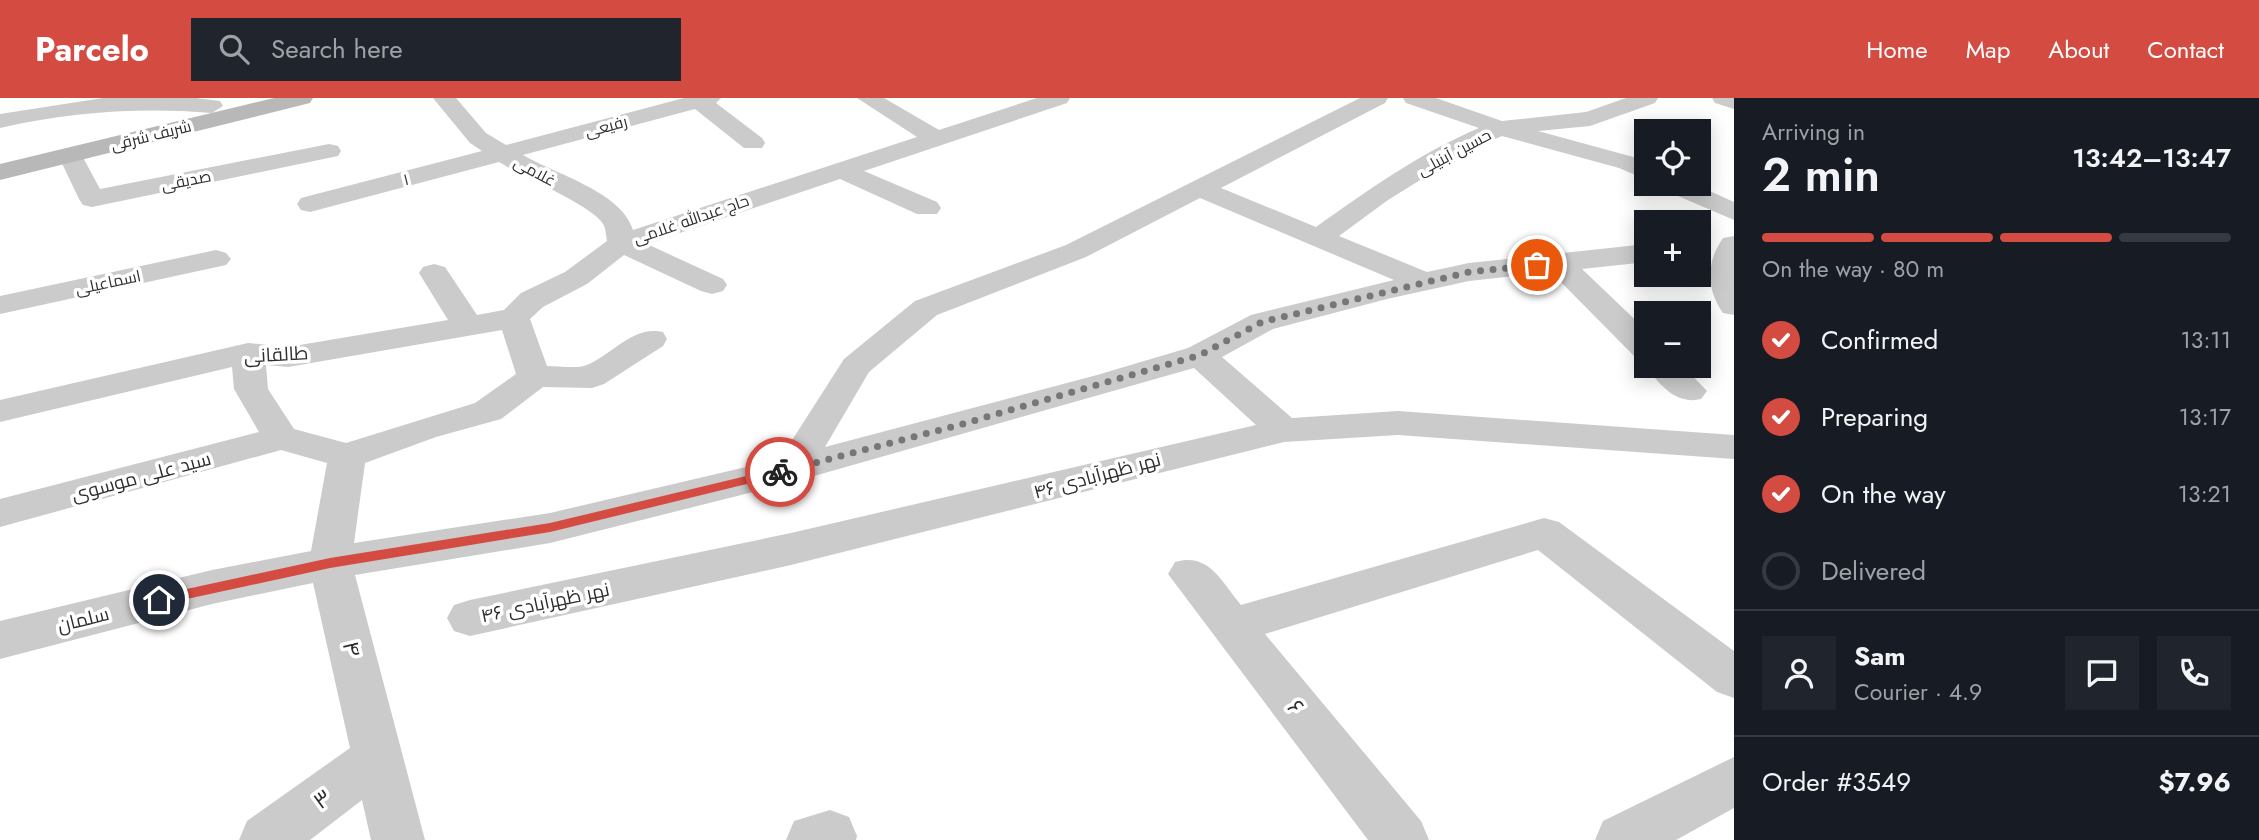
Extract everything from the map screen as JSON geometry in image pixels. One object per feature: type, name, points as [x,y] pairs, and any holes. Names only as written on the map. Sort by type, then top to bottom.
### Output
[{"type":"main road","name":"شریف شرقی","points":[[0,158],[243,98]]},
{"type":"main road","name":"شریف شرقی","points":[[0,172],[302,98]]},
{"type":"street","name":"غلامی","points":[[444,98],[478,138],[536,174],[589,198],[617,220],[622,243]]},
{"type":"street","points":[[868,98],[936,138]]},
{"type":"street","name":"حاج عبدالله غلامی","points":[[514,318],[532,300],[576,278],[622,243],[1059,98]]},
{"type":"street","points":[[793,469],[856,366],[926,308],[1076,251],[1377,98]]},
{"type":"street","points":[[1414,98],[1500,128],[1634,166]]},
{"type":"street","points":[[1595,98],[1621,106]]},
{"type":"street","name":"حسین آبنیلی","points":[[1319,238],[1402,180],[1458,146],[1500,128],[1590,119],[1647,98]]},
{"type":"street","points":[[1723,98],[1734,102]]},
{"type":"street","points":[[702,99],[753,143]]},
{"type":"street","name":"رفیعی","points":[[503,154],[702,99]]},
{"type":"street","points":[[0,121],[104,104],[154,100],[212,106]]},
{"type":"street","name":"صدیقی","points":[[70,155],[92,199],[328,151]]},
{"type":"street","name":"۱","points":[[310,204],[503,154]]},
{"type":"street","points":[[839,169],[927,208]]},
{"type":"street","points":[[1201,189],[1425,282]]},
{"type":"street","points":[[1699,196],[1734,212]]},
{"type":"street","points":[[622,243],[712,285]]},
{"type":"street","points":[[1711,246],[1733,244],[1723,270],[1729,300],[1734,306]]},
{"type":"street","name":"سلمان","points":[[0,639],[212,587],[330,563],[550,528],[793,469],[1200,355],[1262,322],[1425,282],[1469,272],[1634,254]]},
{"type":"street","name":"اسماعیلی","points":[[0,305],[216,259]]},
{"type":"street","points":[[1559,263],[1634,337]]},
{"type":"street","points":[[434,273],[468,326]]},
{"type":"street","points":[[514,318],[534,376]]},
{"type":"street","name":"طالقانی","points":[[0,411],[248,353],[288,356],[514,318]]},
{"type":"street","points":[[248,353],[251,389],[281,438],[347,456],[423,429],[488,411],[510,397],[534,376],[592,377],[651,339]]},
{"type":"street","points":[[1200,355],[1284,430]]},
{"type":"street","points":[[1675,378],[1689,391]]},
{"type":"street","name":"نهر ظهرآبادی ۴۶","points":[[470,618],[791,549],[1284,430],[1398,423],[1734,447]]},
{"type":"street","name":"سید علی موسوی","points":[[0,513],[281,438]]},
{"type":"street","name":"۴","points":[[347,456],[330,563],[398,840]]},
{"type":"street","points":[[1231,626],[1544,533],[1734,678]]},
{"type":"street","name":"۶","points":[[1190,574],[1402,840]]},
{"type":"street","name":"۳","points":[[266,840],[379,757]]},
{"type":"street","points":[[1622,840],[1734,781]]},
{"type":"way so far","points":[[780,472],[959,425],[1200,355],[1262,322],[1469,272],[1537,265]]},
{"type":"route","points":[[159,600],[330,563],[550,528],[780,472]]}]
